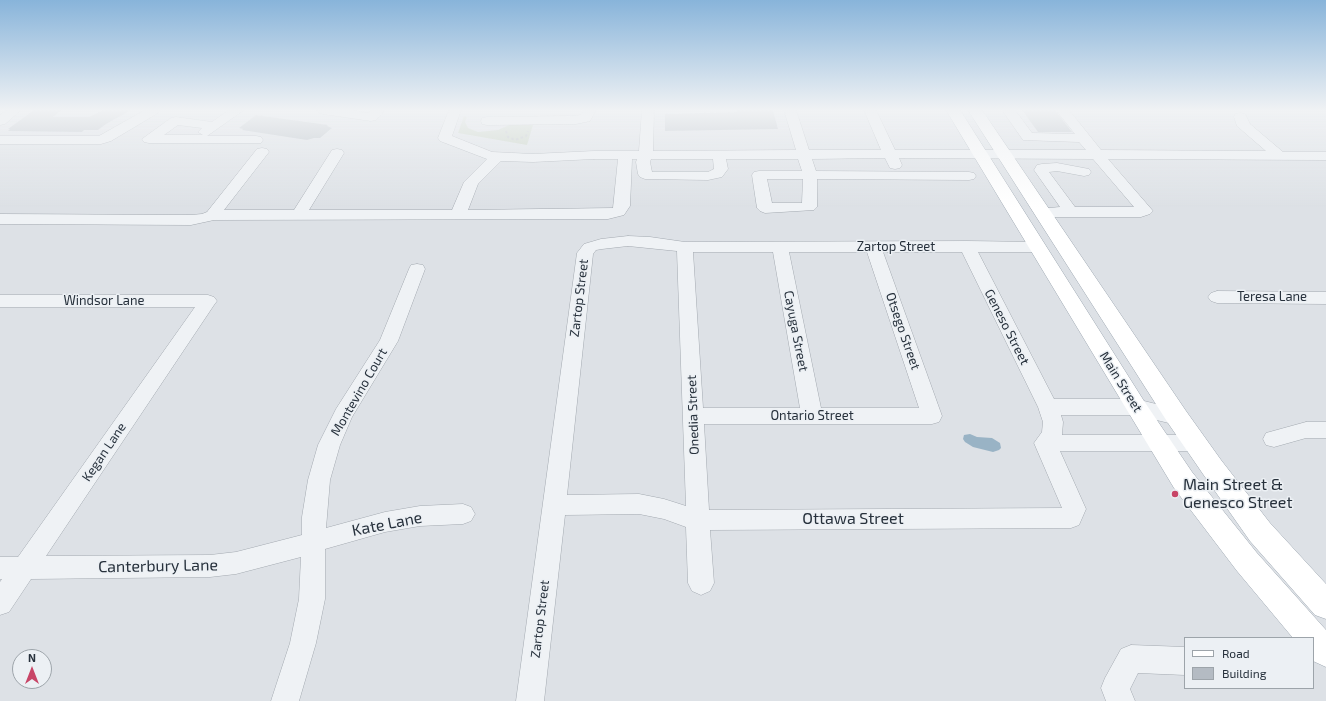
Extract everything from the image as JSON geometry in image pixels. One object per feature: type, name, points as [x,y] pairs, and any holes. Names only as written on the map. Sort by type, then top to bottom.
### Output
[{"type":"main road","name":"Main Street","points":[[973,143],[1136,407],[1183,480],[1247,562],[1312,637]]},
{"type":"main road","name":"Main Street","points":[[997,143],[1195,443],[1260,532],[1326,605]]},
{"type":"main road","name":"Main Street","points":[[1314,639],[1326,652]]},
{"type":"street","points":[[212,215],[259,146],[229,143]]},
{"type":"street","points":[[457,143],[490,156],[533,158],[625,155],[1005,154],[1326,156]]},
{"type":"street","points":[[647,143],[643,170],[645,174],[650,176],[708,176],[718,174],[721,169],[719,155]]},
{"type":"street","points":[[800,143],[810,175],[969,176]]},
{"type":"street","points":[[885,143],[900,175]]},
{"type":"street","points":[[1043,212],[1145,211],[1087,143]]},
{"type":"street","points":[[1264,143],[1280,156]]},
{"type":"street","points":[[299,215],[338,153]]},
{"type":"street","points":[[0,219],[191,220],[205,218],[212,215],[608,214],[618,212],[622,206],[625,155]]},
{"type":"street","points":[[458,215],[471,182],[498,156]]},
{"type":"street","points":[[1071,212],[1041,170],[1042,168],[1058,167],[1084,172]]},
{"type":"street","name":"Zartop Street","points":[[530,701],[585,253],[590,247],[601,244],[628,241],[650,242],[685,247],[1038,247]]},
{"type":"street","name":"Geneso Street","points":[[966,246],[1048,407],[1053,422],[1052,434],[1045,443]]},
{"type":"street","name":"Onedia Street","points":[[685,247],[701,583]]},
{"type":"street","name":"Cayuga Street","points":[[780,247],[812,415]]},
{"type":"street","name":"Otsego Street","points":[[873,247],[932,416]]},
{"type":"street","name":"Montevino Court","points":[[285,701],[303,643],[312,598],[314,517],[319,480],[329,445],[343,415],[389,341],[417,269]]},
{"type":"street","name":"Teresa Lane","points":[[1217,297],[1326,298]]},
{"type":"street","points":[[0,315],[7,301]]},
{"type":"street","name":"Windsor Lane","points":[[7,301],[208,301]]},
{"type":"street","name":"Kegan Lane","points":[[0,603],[208,301]]},
{"type":"street","points":[[1048,407],[1136,407],[1177,417]]},
{"type":"street","name":"Ontario Street","points":[[693,416],[932,416]]},
{"type":"street","points":[[1274,439],[1306,430],[1326,430]]},
{"type":"street","points":[[1045,443],[1195,443]]},
{"type":"street","name":"Ottawa Street","points":[[554,505],[639,504],[664,509],[697,520],[1070,518],[1074,509],[1045,443]]},
{"type":"street","name":"Kate Lane","points":[[313,543],[385,522],[420,516],[463,514]]},
{"type":"street","name":"Canterbury Lane","points":[[0,568],[210,566],[250,560],[313,543]]},
{"type":"street","points":[[1121,701],[1115,688],[1131,659],[1184,661]]},
{"type":"green space","points":[[514,143],[528,143],[527,145]]},
{"type":"water","points":[[970,434],[977,437],[992,438],[1000,443],[1001,448],[993,452],[973,447],[963,439],[964,435]]},
{"type":"place","name":"Main Street & Genesco Street","points":[[1175,494]]}]
